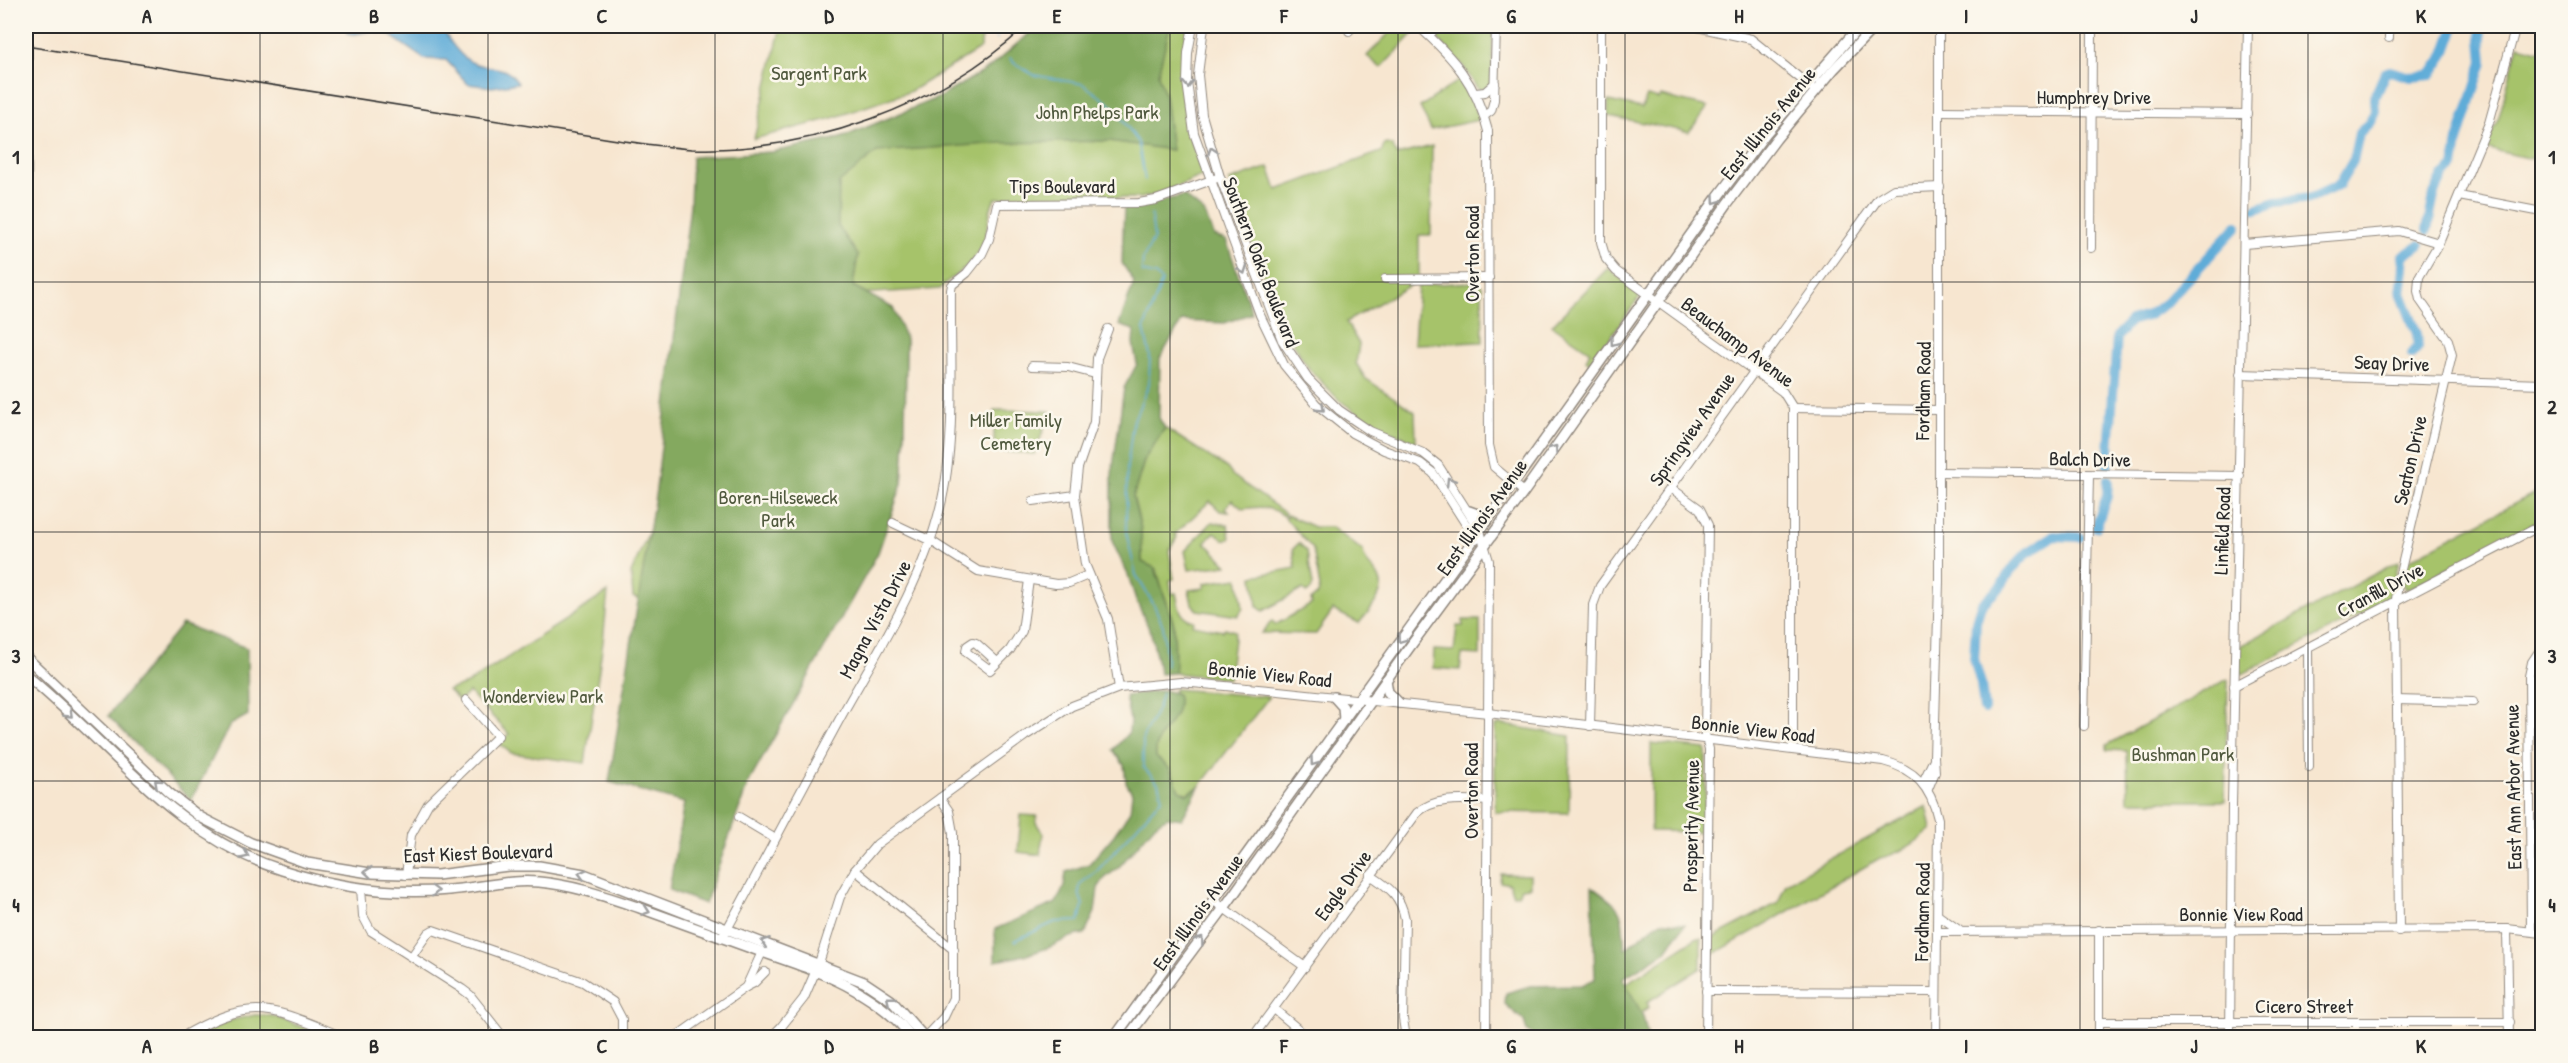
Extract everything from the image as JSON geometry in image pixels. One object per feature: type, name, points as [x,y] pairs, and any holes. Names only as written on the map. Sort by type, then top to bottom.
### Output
[{"type":"main road","name":"East Illinois Avenue","points":[[1127,1038],[1214,901],[1648,294],[1766,133],[1860,26]]},
{"type":"main road","name":"East Illinois Avenue","points":[[1114,1038],[1149,1001],[1224,908],[1769,147],[1870,27]]},
{"type":"main road","points":[[1469,511],[1480,515],[1492,514]]},
{"type":"main road","points":[[1424,608],[1433,615]]},
{"type":"main road","name":"East Kiest Boulevard","points":[[26,657],[154,781],[200,817],[251,843],[308,863],[370,873],[437,875],[508,866],[556,868],[584,874],[616,884],[728,928],[818,968],[882,1007],[900,1023],[912,1038]]},
{"type":"main road","points":[[28,680],[38,676],[55,692],[67,697]]},
{"type":"main road","name":"East Kiest Boulevard","points":[[28,680],[160,800],[231,849],[280,870],[362,888],[405,892],[448,891],[512,882],[555,884],[599,894],[762,952],[864,982],[891,1000],[924,1037]]},
{"type":"main road","points":[[1386,680],[1388,692],[1399,703]]},
{"type":"main road","points":[[1334,697],[1343,707],[1344,720]]},
{"type":"main road","points":[[1299,783],[1308,789]]},
{"type":"main road","points":[[195,826],[200,817]]},
{"type":"main road","points":[[1243,861],[1252,867]]},
{"type":"street","name":"Southern Oaks Boulevard","points":[[1193,26],[1189,46],[1187,82],[1191,118],[1198,144],[1266,332],[1284,365],[1300,386],[1328,414],[1352,433],[1384,450],[1424,465],[1438,480],[1483,546]]},
{"type":"street","name":"Southern Oaks Boulevard","points":[[1204,26],[1198,84],[1202,116],[1220,177],[1274,323],[1287,348],[1308,379],[1339,410],[1370,431],[1429,457],[1443,470],[1469,511],[1477,535]]},
{"type":"street","name":"Overton Road","points":[[1418,26],[1458,65],[1476,93],[1484,116],[1489,144],[1489,445],[1494,467],[1524,492]]},
{"type":"street","points":[[1429,36],[1438,26]]},
{"type":"street","points":[[1484,116],[1493,106],[1496,26]]},
{"type":"street","name":"Beauchamp Avenue","points":[[1601,26],[1601,243],[1609,264],[1783,392],[1793,408],[1792,750]]},
{"type":"street","points":[[1693,26],[1751,39],[1815,91]]},
{"type":"street","name":"Fordham Road","points":[[1936,1038],[1939,932],[1938,819],[1926,786],[1934,757],[1939,582],[1939,26]]},
{"type":"street","points":[[2091,248],[2092,26]]},
{"type":"street","name":"Linfield Road","points":[[2230,1038],[2234,686],[2248,26]]},
{"type":"street","points":[[2389,38],[2390,26]]},
{"type":"street","name":"Seaton Drive","points":[[2399,931],[2396,600],[2398,582],[2452,355],[2448,340],[2424,308],[2418,291],[2419,277],[2439,243],[2495,105],[2516,26]]},
{"type":"street","points":[[26,420],[27,28]]},
{"type":"street","points":[[1189,46],[1200,48]]},
{"type":"street","points":[[1476,93],[1485,92],[1495,83]]},
{"type":"street","name":"Humphrey Drive","points":[[1940,111],[2247,114]]},
{"type":"street","name":"Tips Boulevard","points":[[952,285],[967,273],[981,254],[992,231],[996,206],[1000,202],[1139,203],[1156,200],[1220,177]]},
{"type":"street","name":"Springview Avenue","points":[[1590,726],[1593,605],[1596,595],[1754,370],[1878,199],[1894,189],[1940,188]]},
{"type":"street","points":[[2459,196],[2542,212]]},
{"type":"street","points":[[2244,244],[2399,231],[2439,243]]},
{"type":"street","points":[[1385,279],[1489,278]]},
{"type":"street","name":"Magna Vista Drive","points":[[723,937],[774,838],[903,604],[931,541],[945,487],[949,442],[952,285]]},
{"type":"street","points":[[1108,329],[1099,349],[1095,374],[1094,422],[1078,468],[1075,495],[1088,575],[1108,619],[1119,688]]},
{"type":"street","points":[[1032,366],[1068,367],[1095,374]]},
{"type":"street","name":"Seay Drive","points":[[2241,374],[2542,384]]},
{"type":"street","points":[[1300,386],[1308,379]]},
{"type":"street","points":[[1793,408],[1939,410]]},
{"type":"street","points":[[1424,465],[1429,457]]},
{"type":"street","name":"Balch Drive","points":[[1939,472],[2240,476]]},
{"type":"street","points":[[2084,726],[2089,475]]},
{"type":"street","name":"Prosperity Avenue","points":[[1671,488],[1700,508],[1705,514],[1708,525],[1705,734],[1708,749],[1706,1038]]},
{"type":"street","points":[[1033,501],[1075,495]]},
{"type":"street","points":[[893,523],[931,541],[978,571],[1063,584],[1088,575]]},
{"type":"street","name":"Cranfill Drive","points":[[2234,686],[2542,525]]},
{"type":"street","name":"Overton Road","points":[[1483,546],[1489,561],[1486,1038]]},
{"type":"street","points":[[997,662],[1010,650],[1022,631],[1029,580]]},
{"type":"street","points":[[2308,647],[2309,766]]},
{"type":"street","name":"East Ann Arbor Avenue","points":[[2531,931],[2529,676],[2532,662],[2542,647]]},
{"type":"street","name":"Bonnie View Road","points":[[770,1038],[798,1005],[818,968],[834,910],[855,870],[887,836],[1025,736],[1072,706],[1119,688],[1181,682],[1488,713],[1883,761],[1906,769],[1926,786]]},
{"type":"street","points":[[406,874],[411,835],[428,804],[498,736],[466,700]]},
{"type":"street","points":[[2396,700],[2473,702]]},
{"type":"street","points":[[924,1037],[944,1017],[953,998],[953,833],[949,811],[940,798]]},
{"type":"street","name":"Eagle Drive","points":[[1252,1038],[1417,813],[1429,804],[1460,800],[1488,801]]},
{"type":"street","points":[[739,818],[774,838]]},
{"type":"street","points":[[855,870],[954,950]]},
{"type":"street","points":[[1370,875],[1390,887],[1403,907],[1405,919],[1403,1019],[1406,1038]]},
{"type":"street","points":[[362,888],[361,909],[366,925],[371,931],[470,995],[504,1038]]},
{"type":"street","points":[[1214,901],[1305,967]]},
{"type":"street","points":[[1939,916],[1948,924],[1964,932]]},
{"type":"street","points":[[2507,929],[2509,1038]]},
{"type":"street","name":"Bonnie View Road","points":[[1939,932],[2507,929],[2542,933]]},
{"type":"street","points":[[412,956],[428,933],[433,930],[574,977],[613,1002],[622,1019],[622,1038]]},
{"type":"street","points":[[2099,930],[2099,1038]]},
{"type":"street","points":[[746,987],[762,952]]},
{"type":"street","points":[[674,1038],[754,983],[765,972]]},
{"type":"street","points":[[1706,992],[1936,992]]},
{"type":"street","points":[[180,1038],[222,1015],[262,1009],[294,1017],[346,1038]]},
{"type":"street","points":[[1274,1009],[1309,1038]]},
{"type":"street","name":"Cicero Street","points":[[2099,1022],[2510,1022]]},
{"type":"green space","name":"Sargent Park","points":[[781,26],[982,26],[981,48],[911,91],[833,118],[754,139]]},
{"type":"green space","points":[[1038,26],[1189,26],[1184,68],[1184,97],[1191,139],[1204,175],[1162,193],[1141,198],[996,198],[991,206],[985,239],[979,251],[940,289],[872,293],[835,299],[820,325],[906,340],[902,483],[890,520],[808,677],[633,597],[631,573],[741,318],[743,154],[772,152],[841,138],[942,96],[989,68]]},
{"type":"green space","points":[[1038,26],[1170,26],[1158,74],[1165,96],[1172,150],[1109,141],[1002,143],[877,152],[839,183],[838,226],[858,255],[853,286],[893,308],[906,340],[902,483],[878,553],[748,784],[705,904],[669,890],[684,803],[609,782],[656,489],[690,205],[692,157],[772,152],[841,138],[942,96],[989,68]]},
{"type":"green space","points":[[1396,26],[1408,26],[1415,32],[1381,68],[1367,56]]},
{"type":"green space","points":[[1448,26],[1493,26],[1492,81],[1488,87],[1480,90],[1477,88],[1462,64],[1434,35],[1440,28],[1443,31]]},
{"type":"green space","points":[[2518,45],[2542,51],[2542,147],[2531,159],[2485,148],[2499,117]]},
{"type":"green space","points":[[1461,79],[1473,101],[1479,120],[1431,130],[1420,107]]},
{"type":"green space","points":[[1647,96],[1658,99],[1661,96],[1708,107],[1689,132],[1608,116],[1608,101],[1642,108]]},
{"type":"green space","points":[[1385,144],[1392,145],[1397,155],[1432,146],[1431,235],[1419,235],[1419,280],[1346,322],[1359,344],[1356,363],[1365,378],[1415,412],[1416,442],[1372,423],[1339,400],[1309,369],[1283,327],[1229,181],[1269,167],[1277,190],[1381,152]]},
{"type":"green space","points":[[1184,196],[1204,212],[1214,236],[1226,240],[1252,313],[1225,323],[1182,321],[1160,358],[1159,418],[1165,428],[1145,458],[1133,497],[1141,529],[1142,562],[1155,568],[1174,625],[1175,673],[1160,674],[1151,633],[1112,541],[1112,474],[1124,388],[1137,364],[1133,343],[1134,330],[1119,325],[1134,282],[1122,263],[1124,205],[1146,204]]},
{"type":"green space","points":[[1608,268],[1641,295],[1591,364],[1586,360],[1590,351],[1552,325]]},
{"type":"green space","points":[[1477,282],[1482,286],[1483,342],[1414,344],[1418,285]]},
{"type":"green space","name":"Miller Family Cemetery","points":[[994,410],[1050,411],[1035,454],[994,451]]},
{"type":"green space","points":[[1165,428],[1227,468],[1232,475],[1285,513],[1284,516],[1274,510],[1255,507],[1243,509],[1232,500],[1225,508],[1229,512],[1220,511],[1210,501],[1175,534],[1177,537],[1169,551],[1174,579],[1170,580],[1172,594],[1176,593],[1183,615],[1194,621],[1193,625],[1235,631],[1229,679],[1175,673],[1174,625],[1156,569],[1142,562],[1141,529],[1133,497],[1145,458]]},
{"type":"green space","points":[[2542,489],[2542,520],[2405,589],[2402,584],[2407,561]]},
{"type":"green space","points":[[1287,515],[1314,527],[1331,527],[1363,551],[1366,561],[1378,576],[1381,585],[1375,603],[1359,623],[1333,610],[1316,634],[1262,633],[1272,621],[1275,625],[1312,604],[1311,600],[1318,594],[1320,587],[1313,549],[1285,518]]},
{"type":"green space","points":[[1212,522],[1228,525],[1230,539],[1224,540],[1215,532],[1205,542],[1227,565],[1189,570],[1185,551]]},
{"type":"green space","points":[[1299,543],[1307,551],[1313,585],[1311,590],[1306,593],[1303,589],[1263,611],[1257,606],[1253,576],[1296,568],[1293,549]]},
{"type":"green space","points":[[2399,561],[2390,600],[2242,674],[2237,670],[2238,647]]},
{"type":"green space","points":[[1238,578],[1243,608],[1238,616],[1197,610],[1192,604],[1189,590],[1205,588],[1205,583]]},
{"type":"green space","name":"Wonderview Park","points":[[608,592],[585,763],[511,753],[499,744],[509,734],[469,692],[459,701],[448,690],[467,684]]},
{"type":"green space","points":[[1463,620],[1480,620],[1480,655],[1462,654],[1460,670],[1433,668],[1434,650],[1454,651],[1457,626],[1463,626]]},
{"type":"green space","points":[[182,624],[247,648],[248,715],[230,725],[191,800],[108,716]]},
{"type":"green space","name":"Bushman Park","points":[[2228,679],[2225,801],[2128,801],[2127,751],[2107,750],[2107,745]]},
{"type":"green space","points":[[1175,689],[1269,697],[1199,787],[1186,794],[1179,790],[1170,769],[1156,757],[1155,749],[1177,694],[1173,691]]},
{"type":"green space","points":[[1164,690],[1177,694],[1178,704],[1177,711],[1159,738],[1156,757],[1170,769],[1179,790],[1187,794],[1199,787],[1182,819],[1167,817],[1155,825],[1119,867],[1104,879],[1098,888],[1095,912],[1085,934],[1071,937],[1036,952],[995,961],[995,929],[1056,903],[1064,886],[1066,872],[1089,864],[1114,835],[1130,811],[1132,793],[1126,782],[1124,765],[1113,750],[1129,732],[1130,720],[1125,696]]},
{"type":"green space","points":[[1499,724],[1570,736],[1569,813],[1495,812],[1495,726]]},
{"type":"green space","points":[[1651,743],[1706,749],[1705,832],[1651,831]]},
{"type":"green space","points":[[1927,806],[1932,829],[1914,843],[1901,851],[1880,858],[1709,957],[1710,939],[1778,903],[1786,883]]},
{"type":"green space","points":[[1021,815],[1037,816],[1036,823],[1043,833],[1040,855],[1018,852]]},
{"type":"green space","points":[[1501,874],[1530,875],[1530,887],[1521,888],[1518,894],[1513,895],[1509,884],[1500,882]]},
{"type":"green space","points":[[1592,887],[1611,901],[1620,912],[1625,949],[1661,921],[1685,924],[1665,952],[1623,978],[1643,1016],[1648,1037],[1538,1037],[1527,1031],[1524,1021],[1505,1004],[1506,993],[1530,986],[1582,985],[1595,979]]},
{"type":"green space","points":[[1696,938],[1701,938],[1701,968],[1647,1002],[1649,1007],[1602,1037],[1543,1038]]},
{"type":"green space","points":[[255,1015],[273,1016],[328,1037],[196,1037],[227,1021]]},
{"type":"water","points":[[346,26],[442,26],[451,43],[465,58],[476,64],[504,70],[518,83],[492,87],[468,84],[446,60],[424,59],[388,34],[370,31],[347,33]]},
{"type":"waterway","points":[[990,26],[997,39]]},
{"type":"waterway","points":[[2256,209],[2276,202],[2311,198],[2339,185],[2353,161],[2359,133],[2370,122],[2375,111],[2374,98],[2385,73],[2390,71],[2411,77],[2431,75],[2445,54],[2455,26]]},
{"type":"waterway","points":[[2427,230],[2434,195],[2443,176],[2454,167],[2458,141],[2483,62],[2480,26]]},
{"type":"waterway","points":[[1010,58],[1034,75],[1083,84],[1113,106],[1138,142],[1145,180]]},
{"type":"waterway","points":[[1151,215],[1154,238],[1143,259],[1142,272],[1155,275],[1162,281],[1144,329],[1150,356],[1149,384],[1133,422],[1127,467],[1126,532],[1136,575],[1154,605],[1163,626],[1167,666]]},
{"type":"waterway","points":[[2108,466],[2117,337],[2130,321],[2147,316],[2166,303],[2237,226]]},
{"type":"waterway","points":[[2412,354],[2418,347],[2417,334],[2401,293],[2404,268],[2402,257],[2419,245]]},
{"type":"waterway","points":[[2096,527],[2107,496],[2108,480]]},
{"type":"waterway","points":[[1984,709],[1981,684],[1974,659],[1976,622],[1981,605],[2001,586],[2011,570],[2027,553],[2054,536],[2080,537]]},
{"type":"waterway","points":[[1014,941],[1055,922],[1079,921],[1083,905],[1079,893],[1080,884],[1097,871],[1162,798],[1158,783],[1143,767],[1143,737],[1158,708],[1162,693]]},
{"type":"railway","points":[[26,46],[631,142],[692,149],[737,148],[782,143],[827,133],[871,119],[914,101],[954,80],[992,54],[1026,26]]},
{"type":"park label","name":"John Phelps Park","points":[[1097,112]]},
{"type":"park label","name":"Boren-Hilseweck Park","points":[[778,508]]}]
